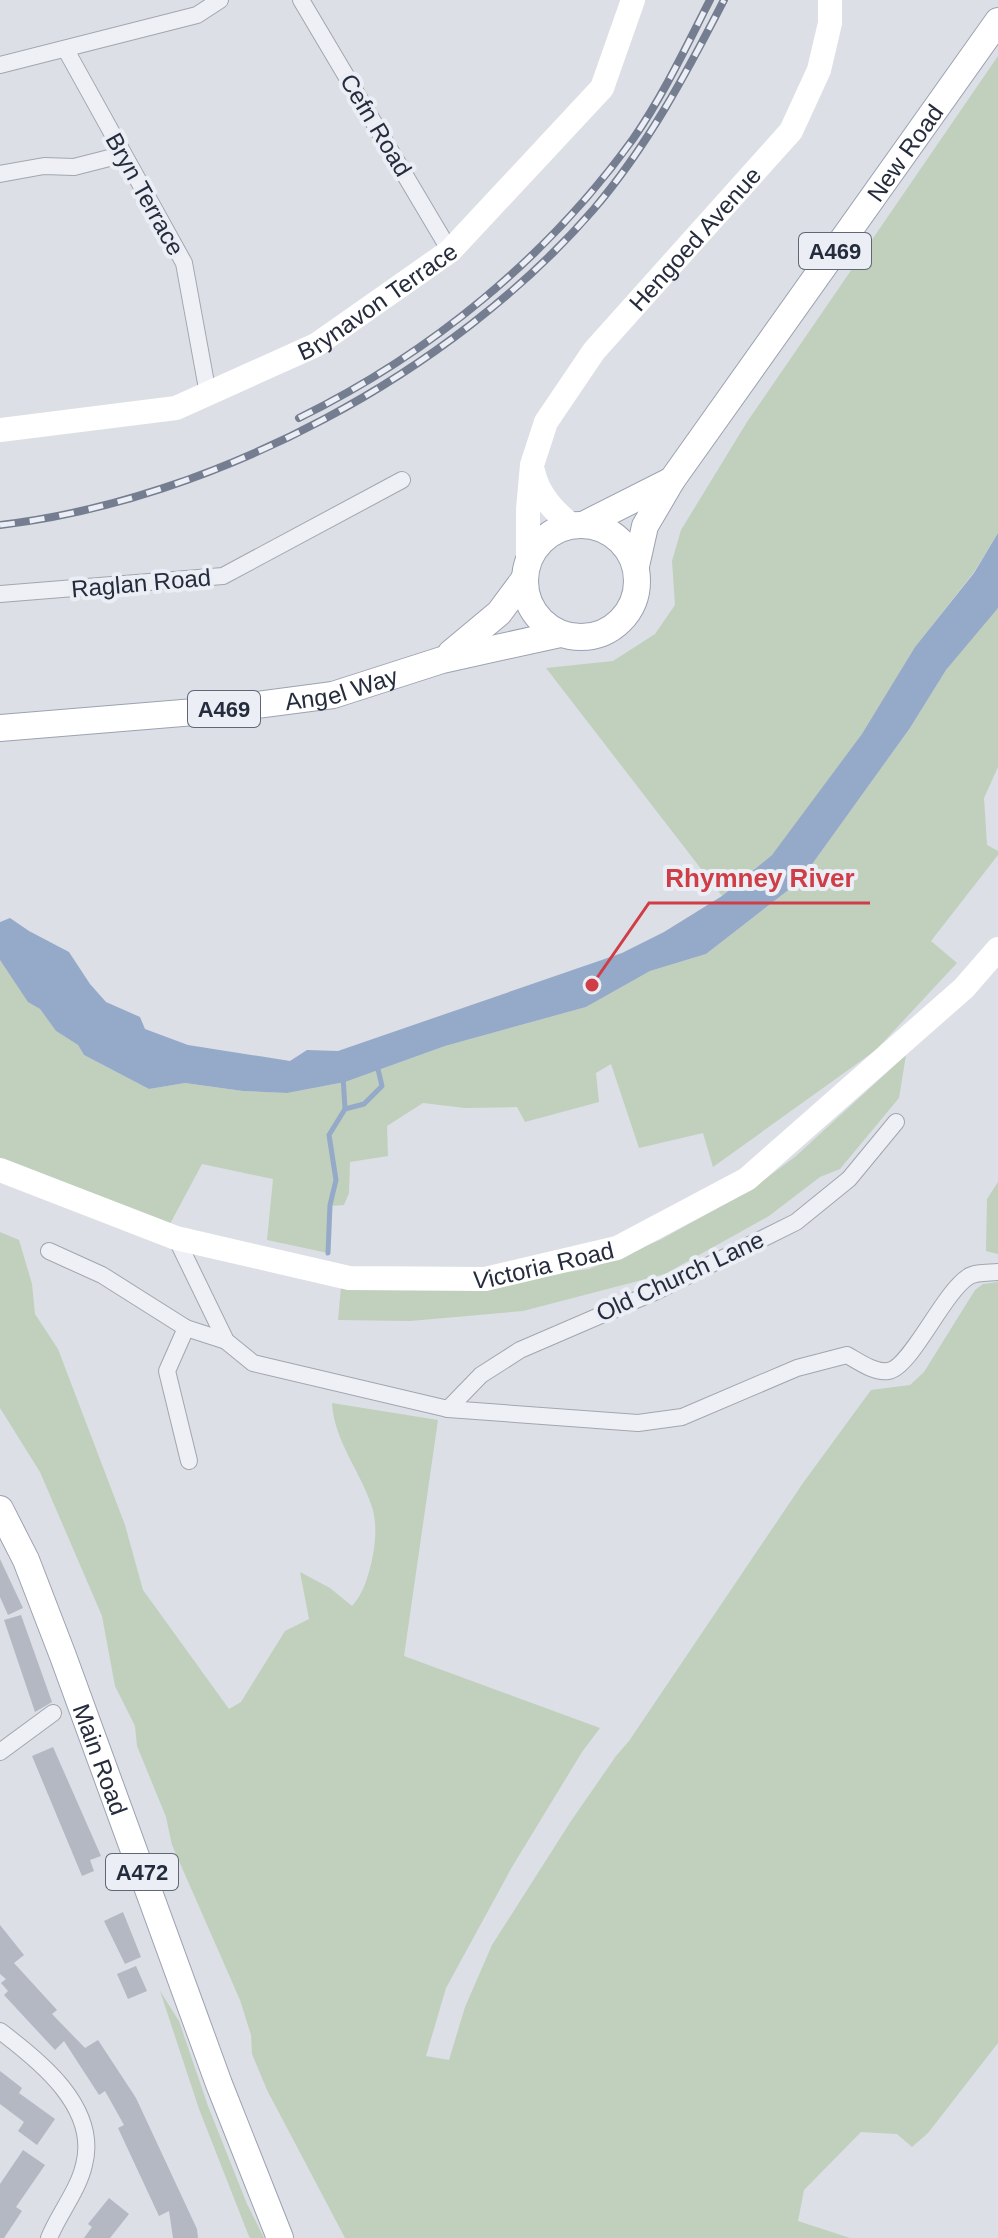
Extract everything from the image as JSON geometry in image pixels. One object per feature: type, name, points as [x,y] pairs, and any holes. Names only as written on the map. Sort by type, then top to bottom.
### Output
[{"type":"main road","name":"New Road","points":[[636,566],[645,526],[672,480],[998,21]]},
{"type":"main road","name":"New Road","points":[[577,525],[672,480]]},
{"type":"main road","points":[[577,525],[600,528],[616,536],[628,549],[636,566],[636,592],[626,617],[612,629],[596,636],[578,638],[560,634],[545,625],[533,611],[526,595],[527,569],[537,545],[550,534],[577,525]]},
{"type":"main road","name":"Angel Way","points":[[442,660],[499,613],[527,569]]},
{"type":"main road","name":"Angel Way","points":[[0,728],[219,710],[333,695],[442,660],[560,634]]},
{"type":"main road","name":"Main Road","points":[[0,1509],[26,1560],[42,1601],[219,2084],[280,2238]]},
{"type":"street","points":[[0,65],[197,15],[220,0]]},
{"type":"street","name":"Cefn Road","points":[[301,0],[450,251]]},
{"type":"street","name":"Brynavon Terrace","points":[[0,430],[176,408],[316,345],[450,251],[602,88],[633,0]]},
{"type":"street","name":"Hengoed Avenue","points":[[527,569],[532,465],[546,422],[594,351],[791,131],[819,70],[830,23],[830,0]]},
{"type":"street","name":"Bryn Terrace","points":[[66,50],[121,155],[184,263],[208,394]]},
{"type":"street","points":[[0,174],[44,166],[74,167],[121,155]]},
{"type":"street","points":[[532,465],[536,486],[555,512],[577,525]]},
{"type":"street","name":"Raglan Road","points":[[0,594],[223,576],[402,480]]},
{"type":"street","name":"Victoria Road","points":[[0,1170],[176,1238],[349,1278],[485,1279],[617,1248],[747,1179],[964,988],[998,949]]},
{"type":"street","name":"Old Church Lane","points":[[448,1409],[481,1375],[520,1350],[657,1291],[796,1222],[849,1179],[896,1122]]},
{"type":"street","points":[[176,1238],[226,1341]]},
{"type":"street","points":[[49,1251],[102,1275],[186,1328],[226,1341],[253,1363],[448,1409],[638,1423],[682,1417],[797,1368],[847,1355],[872,1368],[888,1371],[901,1365],[946,1298],[969,1275],[998,1272]]},
{"type":"street","points":[[186,1328],[167,1371],[189,1461]]},
{"type":"street","points":[[0,1752],[53,1713]]},
{"type":"street","points":[[0,2031],[36,2059],[71,2099],[87,2141],[85,2164],[49,2238]]},
{"type":"green space","points":[[998,56],[998,533],[974,572],[915,647],[863,734],[797,825],[772,855],[722,896],[546,668],[613,661],[655,634],[675,605],[672,561],[681,530],[747,422]]},
{"type":"green space","points":[[998,607],[998,767],[984,798],[987,845],[998,851],[998,855],[931,941],[957,963],[876,1050],[713,1167],[703,1133],[639,1148],[611,1064],[596,1073],[599,1102],[525,1122],[517,1107],[465,1108],[423,1103],[387,1126],[388,1156],[350,1162],[349,1193],[344,1205],[330,1206],[328,1253],[267,1240],[273,1179],[202,1164],[170,1224],[0,1164],[0,960],[28,1001],[40,1009],[56,1031],[78,1045],[84,1055],[149,1089],[185,1083],[287,1093],[345,1082],[445,1046],[586,1007],[650,971],[706,954],[800,881],[910,728],[946,670]]},
{"type":"green space","points":[[906,1055],[899,1098],[840,1169],[820,1177],[769,1216],[665,1274],[523,1311],[410,1321],[338,1320],[341,1287],[450,1289],[589,1269],[660,1240],[752,1189],[796,1156]]},
{"type":"green space","points":[[998,1182],[998,1254],[986,1251],[987,1199]]},
{"type":"green space","points":[[0,1232],[19,1240],[32,1284],[35,1314],[58,1349],[125,1525],[143,1590],[229,1709],[241,1702],[285,1631],[309,1619],[300,1572],[330,1588],[352,1606],[367,1579],[374,1546],[374,1514],[338,1430],[332,1403],[438,1420],[404,1656],[600,1728],[512,1867],[446,1988],[426,2056],[449,2060],[465,2007],[492,1945],[571,1821],[629,1741],[803,1483],[871,1390],[910,1385],[924,1372],[975,1290],[983,1284],[998,1282],[998,2043],[928,2133],[912,2147],[897,2134],[861,2132],[804,2190],[798,2221],[850,2238],[345,2238],[267,2090],[252,2054],[251,2035],[240,2000],[172,1845],[166,1817],[137,1746],[135,1726],[115,1686],[102,1616],[40,1472],[0,1408]]},
{"type":"green space","points":[[160,1991],[179,2021],[208,2106],[264,2238],[250,2238],[248,2234],[199,2109]]},
{"type":"water","points":[[998,533],[998,608],[946,670],[910,728],[800,881],[706,954],[650,971],[586,1007],[445,1046],[345,1082],[287,1093],[185,1083],[149,1089],[84,1055],[78,1045],[56,1031],[40,1009],[28,1002],[0,960],[0,922],[10,918],[69,952],[106,1002],[140,1017],[145,1029],[188,1045],[290,1061],[307,1050],[338,1051],[622,953],[664,932],[722,896],[772,855],[862,734],[915,647],[974,573]]},
{"type":"building","points":[[0,1559],[23,1608],[8,1615],[0,1597]]},
{"type":"building","points":[[21,1615],[52,1702],[35,1712],[4,1620]]},
{"type":"building","points":[[53,1747],[101,1856],[90,1860],[94,1871],[82,1876],[32,1756]]},
{"type":"building","points":[[123,1912],[141,1957],[125,1964],[104,1921]]},
{"type":"building","points":[[0,1925],[24,1955],[14,1963],[57,2010],[52,2014],[85,2048],[98,2040],[136,2098],[197,2229],[198,2238],[173,2238],[169,2211],[159,2216],[118,2128],[124,2125],[105,2091],[99,2095],[64,2041],[55,2050],[4,1995],[8,1991],[1,1983],[6,1979],[0,1974]]},
{"type":"building","points":[[136,1966],[147,1991],[128,1999],[117,1974]]},
{"type":"building","points":[[0,2071],[22,2088],[19,2093],[55,2119],[37,2145],[18,2131],[24,2122],[0,2104]]},
{"type":"building","points":[[23,2150],[45,2165],[16,2207],[22,2211],[4,2238],[0,2238],[0,2184]]},
{"type":"building","points":[[109,2198],[129,2214],[110,2238],[84,2238],[92,2227],[88,2224]]},
{"type":"waterway","points":[[345,1109],[364,1104],[382,1086],[377,1065]]},
{"type":"waterway","points":[[328,1253],[330,1205],[336,1180],[329,1135],[345,1109],[343,1076]]},
{"type":"railway","points":[[299,418],[395,364],[440,333],[483,299],[563,224],[644,123],[710,0]]},
{"type":"railway","points":[[0,525],[81,511],[163,488],[244,457],[324,419],[400,375],[471,324],[536,269],[613,186],[664,109],[724,0]]},
{"type":"place","name":"Rhymney River","points":[[592,985]]}]
